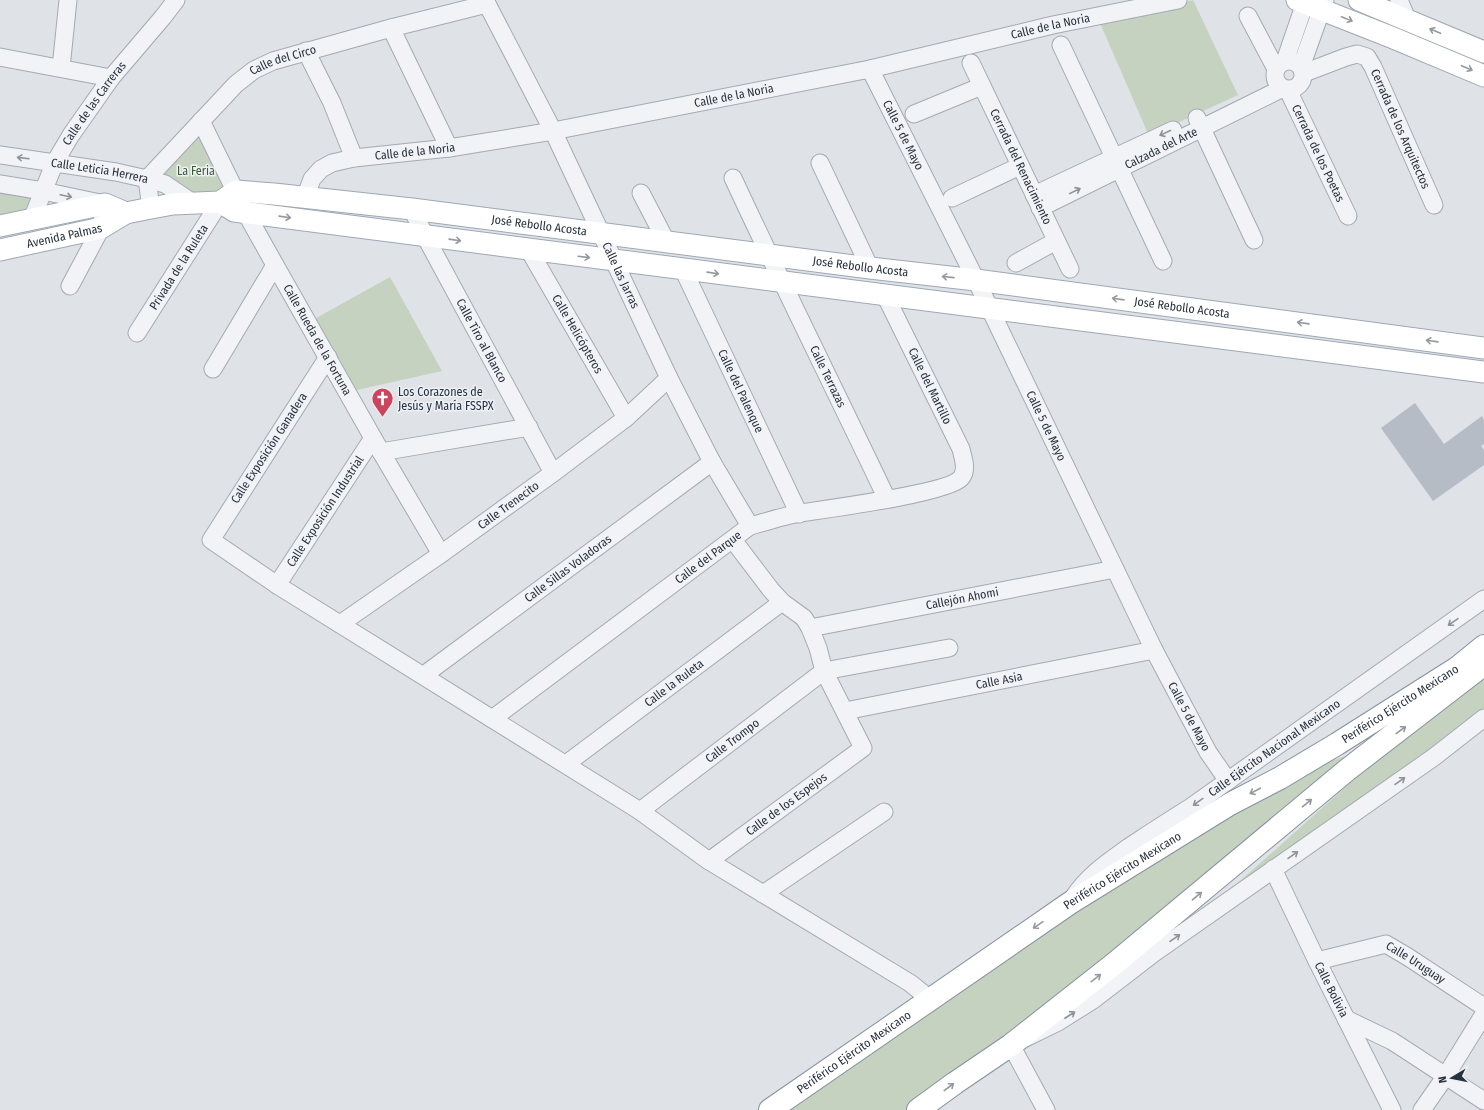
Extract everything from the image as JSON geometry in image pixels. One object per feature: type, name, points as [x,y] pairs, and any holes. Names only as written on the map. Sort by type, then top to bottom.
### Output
[{"type":"highway","name":"Periférico Ejército Mexicano","points":[[918,1110],[1011,1045],[1114,964],[1461,674],[1484,646]]},
{"type":"highway","name":"Periférico Ejército Mexicano","points":[[770,1110],[1070,903],[1230,804],[1280,778],[1461,674],[1484,665]]},
{"type":"main road","points":[[1359,0],[1484,52]]},
{"type":"main road","points":[[1311,2],[1484,76]]},
{"type":"main road","points":[[228,196],[234,212],[1224,340],[1484,372]]},
{"type":"main road","name":"José Rebollo Acosta","points":[[228,196],[305,198],[412,208],[870,268],[976,280],[1474,347]]},
{"type":"main road","name":"Avenida Palmas","points":[[0,250],[101,228],[126,214],[151,208],[173,204],[194,203],[228,196]]},
{"type":"main road","name":"Avenida Palmas","points":[[0,226],[32,218],[105,204],[126,214]]},
{"type":"main road","points":[[1224,340],[1227,313]]},
{"type":"main road","points":[[1460,369],[1474,347]]},
{"type":"street","points":[[61,68],[68,0]]},
{"type":"street","points":[[163,17],[164,0]]},
{"type":"street","name":"Calle de las Carreras","points":[[32,218],[55,162],[71,135],[110,78],[176,0]]},
{"type":"street","name":"Calle de la Noria","points":[[305,198],[312,179],[321,169],[332,163],[354,158],[449,148],[553,131],[870,69],[1053,25],[1178,0]]},
{"type":"street","points":[[1399,0],[1407,19]]},
{"type":"street","name":"Calle del Circo","points":[[147,179],[236,84],[254,70],[273,60],[486,2]]},
{"type":"street","name":"Calle las Jarras","points":[[486,2],[553,131],[670,378],[712,462],[750,526]]},
{"type":"street","points":[[1281,78],[1292,40],[1311,2]]},
{"type":"street","name":"Calzada del Arte","points":[[1037,202],[1199,123],[1281,78],[1294,89],[1300,85],[1303,80],[1302,70],[1309,46],[1311,2]]},
{"type":"street","name":"Cerrada de los Poetas","points":[[1248,16],[1281,78],[1348,216]]},
{"type":"street","points":[[390,28],[449,148]]},
{"type":"street","points":[[1292,40],[1309,46]]},
{"type":"street","points":[[1061,45],[1163,261]]},
{"type":"street","points":[[306,51],[332,103],[354,158]]},
{"type":"street","name":"Cerrada de los Arquitectos","points":[[1302,70],[1357,54],[1367,57],[1373,66],[1434,205]]},
{"type":"street","points":[[0,57],[110,78]]},
{"type":"street","points":[[1281,78],[1291,61],[1297,63],[1302,70]]},
{"type":"street","name":"Cerrada del Renacimiento","points":[[971,64],[1070,269]]},
{"type":"street","name":"Calle 5 de Mayo","points":[[870,69],[976,280],[1154,650],[1208,752],[1228,780]]},
{"type":"street","points":[[914,114],[982,86]]},
{"type":"street","points":[[201,121],[228,196]]},
{"type":"street","points":[[1199,123],[1254,240]]},
{"type":"street","name":"Calle Leticia Herrera","points":[[0,155],[55,162],[116,172],[147,179],[165,184],[194,203]]},
{"type":"street","points":[[820,163],[870,268]]},
{"type":"street","points":[[952,198],[1020,166]]},
{"type":"street","name":"Calle Terrazas","points":[[733,178],[781,282],[839,398],[887,499]]},
{"type":"street","points":[[147,179],[151,208]]},
{"type":"street","points":[[0,184],[105,204],[101,228],[70,286]]},
{"type":"street","points":[[641,193],[666,241]]},
{"type":"street","name":"Privada de la Ruleta","points":[[137,333],[228,196]]},
{"type":"street","name":"Calle Tiro al Blanco","points":[[412,208],[425,236],[553,473]]},
{"type":"street","name":"Calle Rueda de la Fortuna","points":[[246,213],[274,265],[441,554]]},
{"type":"street","points":[[1016,263],[1056,241]]},
{"type":"street","name":"Calle Helicópteros","points":[[528,250],[626,418]]},
{"type":"street","points":[[213,369],[274,265]]},
{"type":"street","name":"Calle del Palenque","points":[[683,269],[799,514]]},
{"type":"street","name":"Calle del Martillo","points":[[886,296],[961,449],[965,463],[964,472],[961,478]]},
{"type":"street","name":"Calle Exposición Ganadera","points":[[277,585],[211,540],[328,357]]},
{"type":"street","name":"Calle Trenecito","points":[[340,624],[441,554],[553,473],[626,418],[670,378]]},
{"type":"street","name":"Calle Exposición Industrial","points":[[277,585],[377,445],[529,427]]},
{"type":"street","name":"Calle Sillas Voladoras","points":[[424,675],[712,462]]},
{"type":"street","name":"Calle del Parque","points":[[492,719],[750,526],[799,514],[887,499],[945,487],[955,483],[961,478]]},
{"type":"street","points":[[733,540],[748,562],[782,602],[804,618],[810,628],[818,648],[824,671],[845,711]]},
{"type":"street","name":"Callejón Ahomi","points":[[810,628],[1115,569]]},
{"type":"street","points":[[277,585],[566,764],[640,811],[709,861],[910,983],[930,999]]},
{"type":"street","name":"Calle Ejército Nacional Mexicano","points":[[1070,903],[1081,885],[1096,871],[1482,601]]},
{"type":"street","name":"Calle la Ruleta","points":[[566,764],[782,602]]},
{"type":"street","points":[[824,671],[949,648]]},
{"type":"street","name":"Calle Asia","points":[[845,711],[1154,650]]},
{"type":"street","name":"Calle Trompo","points":[[640,811],[824,671]]},
{"type":"street","name":"Calle de los Espejos","points":[[709,861],[863,748],[845,711]]},
{"type":"street","points":[[1046,1110],[1011,1045],[1058,1022],[1093,1000],[1154,954],[1273,869],[1434,757],[1484,718]]},
{"type":"street","points":[[763,894],[884,812]]},
{"type":"street","name":"Calle Bolivia","points":[[1273,869],[1317,961],[1392,1110]]},
{"type":"street","name":"Calle Uruguay","points":[[1317,961],[1386,944],[1484,1007]]},
{"type":"street","points":[[1422,1110],[1445,1077],[1484,1014]]},
{"type":"street","points":[[1346,1019],[1392,1041],[1445,1077],[1484,1101]]},
{"type":"green space","points":[[1193,0],[1238,95],[1149,136],[1100,23]]},
{"type":"green space","name":"La Feria","points":[[202,131],[229,189],[216,197],[194,196],[162,175]]},
{"type":"green space","points":[[0,190],[34,195],[30,215],[0,221]]},
{"type":"green space","points":[[390,277],[442,371],[348,392],[309,322]]},
{"type":"green space","points":[[1484,668],[1484,713],[1229,891],[1443,700]]},
{"type":"green space","points":[[1360,752],[1309,796],[913,1110],[782,1110],[1019,941],[1313,766]]},
{"type":"building","points":[[1415,403],[1444,444],[1482,416],[1484,420],[1484,444],[1481,446],[1484,450],[1484,465],[1433,501],[1381,428]]},
{"type":"place","name":"Los Corazones de Jesús y María FSSPX","points":[[383,418]]}]
